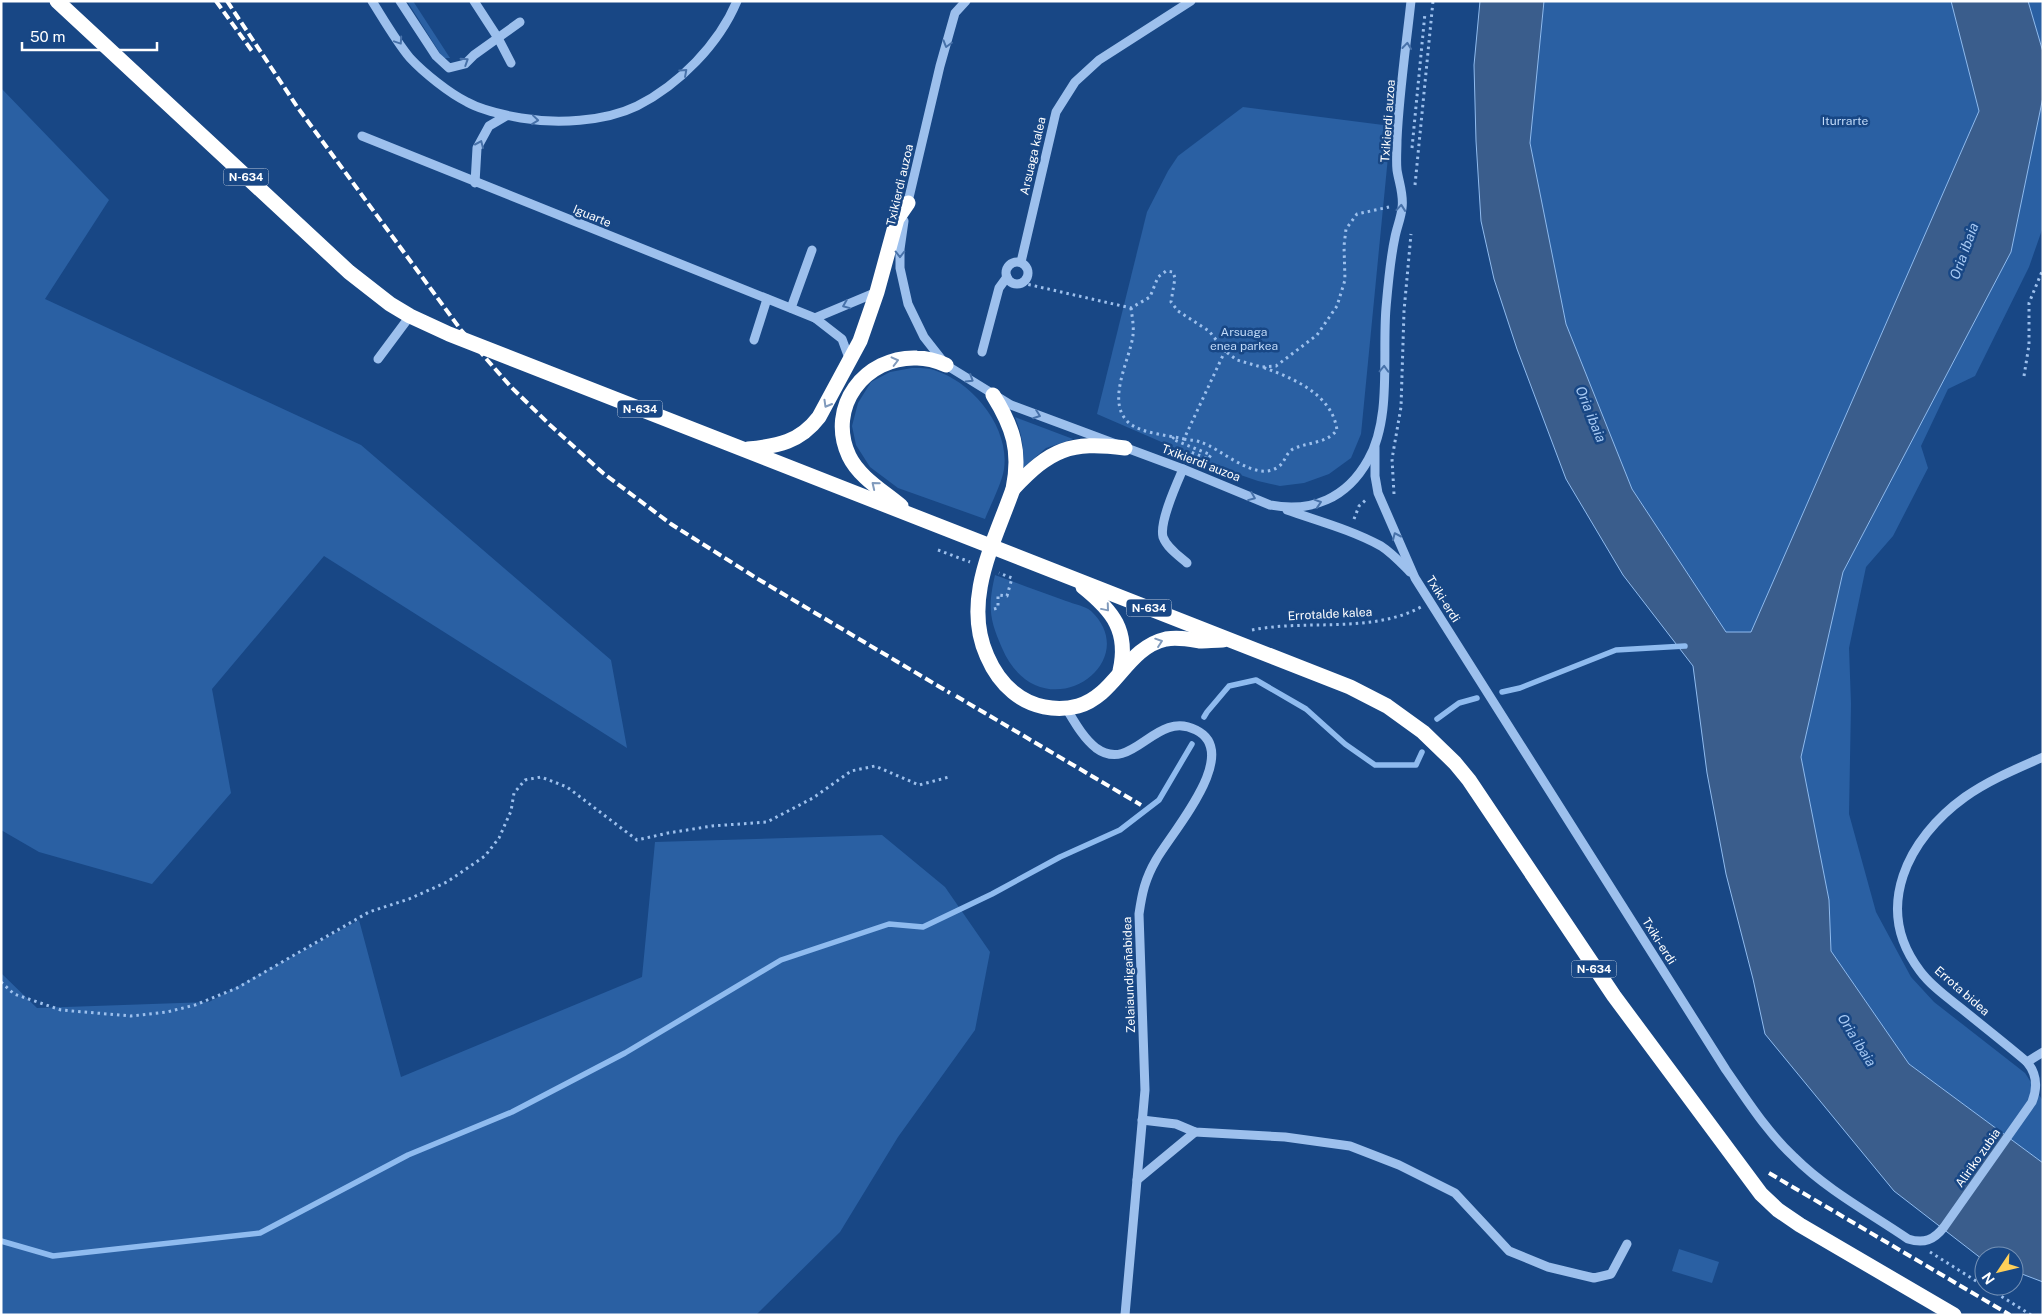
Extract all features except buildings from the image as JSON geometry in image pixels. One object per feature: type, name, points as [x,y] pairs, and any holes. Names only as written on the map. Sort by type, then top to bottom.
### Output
[{"type":"highway","name":"N-634","points":[[57,1],[349,272],[390,304],[410,316],[449,334],[1229,639],[1368,696],[1405,718],[1439,747],[1469,780],[1614,996],[1761,1194],[1778,1210],[1794,1221],[1954,1315]]},
{"type":"highway","points":[[744,450],[776,446],[794,440],[804,434],[819,417],[860,341],[877,292],[897,219],[908,204]]},
{"type":"highway","points":[[914,516],[866,478],[850,458],[842,433],[844,408],[848,397],[862,378],[881,365],[898,360],[916,358],[946,365]]},
{"type":"highway","points":[[993,395],[1008,420],[1016,447],[1017,462],[1013,489],[981,579],[977,613],[983,647],[990,663],[1008,688],[1029,702],[1053,708],[1066,708],[1097,697],[1114,681],[1120,671],[1136,654],[1150,645],[1166,639],[1229,639]]},
{"type":"highway","points":[[1013,489],[1041,462],[1064,450],[1092,445],[1125,448]]},
{"type":"highway","points":[[1069,577],[1100,601],[1114,618],[1119,628],[1122,643],[1123,660],[1120,671]]},
{"type":"street","points":[[372,1],[410,58],[467,103],[506,116],[535,121],[568,122],[598,118],[636,106],[673,82],[705,53],[728,21],[737,1]]},
{"type":"street","points":[[400,1],[436,56],[450,68],[465,64],[474,55],[520,22]]},
{"type":"street","points":[[474,1],[498,38],[511,64]]},
{"type":"street","points":[[955,1],[955,13]]},
{"type":"street","name":"Txikierdi auzoa","points":[[966,1],[955,13],[940,66],[902,231],[900,250],[903,286],[915,321],[934,352],[946,365],[1010,405],[1183,469],[1270,505],[1285,508],[1300,508],[1330,499],[1353,482],[1362,471],[1380,434],[1383,408],[1387,300],[1395,237],[1402,206],[1397,169],[1397,140],[1411,1]]},
{"type":"street","name":"Arsuaga kalea","points":[[1021,262],[1056,112],[1075,82],[1099,60],[1191,1]]},
{"type":"street","points":[[475,183],[477,148],[490,126],[506,116]]},
{"type":"street","name":"Iguarte","points":[[362,136],[815,318],[842,339],[850,361]]},
{"type":"street","points":[[790,308],[812,250]]},
{"type":"street","name":"Arsuaga kalea","points":[[1007,277],[1008,267],[1012,263],[1021,262],[1026,266],[1028,274],[1022,283]]},
{"type":"street","points":[[982,352],[999,288],[1007,277],[1012,282],[1022,283]]},
{"type":"street","points":[[815,318],[877,292]]},
{"type":"street","points":[[754,340],[766,299]]},
{"type":"street","points":[[378,359],[410,316]]},
{"type":"street","points":[[1375,447],[1375,476],[1378,493],[1415,578]]},
{"type":"street","points":[[1183,469],[1165,516],[1163,536],[1173,551],[1187,562]]},
{"type":"street","points":[[1270,505],[1349,532],[1381,546],[1394,556],[1415,578]]},
{"type":"street","name":"Txiki-erdi","points":[[1415,578],[1726,1070],[1774,1136],[1815,1177],[1908,1239]]},
{"type":"street","name":"Zelaiaundigañabidea","points":[[1066,708],[1095,747],[1111,756],[1127,753],[1160,730],[1176,726],[1193,728],[1205,735],[1212,751],[1209,774],[1188,813],[1156,858],[1143,885],[1139,914],[1145,1090],[1125,1315]]},
{"type":"street","name":"Errota bidea","points":[[2027,1062],[1943,994],[1920,972],[1902,941],[1896,906],[1901,877],[1917,845],[1942,817],[1965,797],[1992,780],[2043,757]]},
{"type":"street","points":[[2027,1062],[2043,1052]]},
{"type":"street","name":"Aliriko zubia","points":[[1908,1239],[1916,1241],[1938,1236],[2032,1102],[2036,1082],[2032,1068],[2027,1062]]},
{"type":"street","points":[[1142,1120],[1176,1124],[1194,1132],[1285,1137],[1350,1146],[1399,1165],[1455,1192],[1509,1251],[1548,1267],[1594,1278],[1612,1274],[1627,1244]]},
{"type":"street","points":[[1137,1180],[1194,1132]]},
{"type":"path","points":[[1411,155],[1425,11]]},
{"type":"path","points":[[1409,182],[1411,190]]},
{"type":"path","points":[[1261,367],[1276,366],[1317,335],[1337,306],[1345,280],[1344,246],[1346,229],[1357,214],[1395,206]]},
{"type":"path","points":[[1394,497],[1392,459],[1401,407],[1404,311],[1412,226]]},
{"type":"path","points":[[2024,376],[2029,345],[2028,303],[2043,269]]},
{"type":"path","points":[[1022,283],[1132,308],[1150,297],[1158,277],[1166,271],[1173,272],[1175,278],[1171,302],[1178,311],[1209,331],[1226,351],[1237,360],[1284,375],[1308,388],[1325,402],[1336,417],[1337,430],[1332,437],[1295,448],[1287,453],[1278,467],[1268,471],[1254,470],[1201,442],[1146,431],[1130,423],[1122,414],[1119,402],[1119,385],[1127,364],[1134,334],[1132,308]]},
{"type":"path","points":[[1184,439],[1226,351]]},
{"type":"path","points":[[1174,437],[1172,439],[1211,455],[1208,460],[1191,452],[1183,469]]},
{"type":"path","points":[[938,550],[960,558]]},
{"type":"path","points":[[977,613],[998,608],[998,595],[1007,596],[1012,578]]},
{"type":"path","name":"Errotalde kalea","points":[[1229,639],[1246,632],[1272,626],[1374,622],[1415,610],[1430,602]]},
{"type":"path","points":[[1,982],[14,994],[62,1010],[131,1016],[167,1012],[195,1005],[236,988],[369,912],[409,899],[447,882],[477,862],[485,856],[499,838],[511,811],[514,793],[525,780],[541,777],[567,787],[637,840],[712,826],[767,822],[813,798],[851,771],[875,766],[919,785],[949,777]]},
{"type":"path","points":[[1908,1239],[1974,1280]]},
{"type":"path","points":[[2000,1296],[2031,1315]]},
{"type":"green space","points":[[407,1],[413,1],[450,58],[443,58]]},
{"type":"green space","name":"Iturrarte","points":[[1544,1],[1951,1],[1979,111],[1751,632],[1726,632],[1632,489],[1566,324],[1530,143]]},
{"type":"green space","points":[[2028,1],[2043,1],[2043,52]]},
{"type":"green space","points":[[1,88],[109,200],[45,299],[361,445],[611,660],[627,748],[324,556],[212,689],[231,793],[152,884],[39,852],[1,830]]},
{"type":"green space","points":[[2043,97],[2043,227],[2029,267],[1975,376],[1948,389],[1921,446],[1928,468],[1893,536],[1866,567],[1849,648],[1851,704],[1849,814],[1876,912],[1911,977],[1934,1002],[2025,1073],[2043,1101],[2043,1163],[1909,1064],[1831,951],[1829,900],[1801,757],[1843,572],[2011,252]]},
{"type":"green space","name":"Arsuaga enea parkea","points":[[1243,107],[1391,126],[1361,434],[1351,458],[1329,474],[1304,483],[1280,486],[1258,481],[1226,470],[1097,414],[1147,212],[1178,156]]},
{"type":"green space","points":[[912,368],[934,370],[962,385],[975,396],[995,423],[1004,453],[1004,469],[985,519],[898,488],[870,467],[856,445],[852,426],[858,403],[871,382],[890,372]]},
{"type":"green space","points":[[1015,417],[1073,439],[1046,448],[1022,469],[1022,442]]},
{"type":"green space","points":[[995,575],[1083,606],[1091,611],[1105,631],[1106,652],[1097,669],[1082,682],[1062,689],[1040,687],[1019,674],[1002,648],[994,629],[991,595]]},
{"type":"green space","points":[[882,835],[945,887],[990,952],[975,1030],[898,1137],[840,1232],[756,1315],[1,1315],[1,973],[37,1008],[209,1002],[359,920],[401,1077],[642,977],[655,842]]},
{"type":"green space","points":[[1679,1249],[1719,1262],[1712,1283],[1672,1271]]},
{"type":"water","name":"Oria ibaia","points":[[1480,1],[1544,1],[1530,143],[1566,324],[1632,489],[1726,632],[1751,632],[1979,111],[1951,1],[2028,1],[2043,52],[2043,97],[2011,252],[1843,572],[1801,757],[1829,900],[1831,951],[1909,1064],[2043,1163],[2043,1282],[2024,1275],[2024,1246],[1974,1246],[1974,1253],[1894,1191],[1765,1034],[1726,874],[1707,773],[1693,666],[1623,575],[1566,479],[1517,349],[1494,279],[1481,221],[1474,65]]},
{"type":"waterway","points":[[1502,692],[1520,688],[1616,650],[1685,646]]},
{"type":"waterway","points":[[1204,717],[1229,686],[1256,680],[1306,709],[1345,744],[1375,765],[1416,765],[1422,752]]},
{"type":"waterway","points":[[1437,719],[1459,703],[1477,698]]},
{"type":"waterway","points":[[1,1241],[53,1256],[260,1233],[408,1155],[512,1112],[625,1053],[781,960],[889,924],[923,927],[992,894],[1060,857],[1120,830],[1159,800],[1192,744]]},
{"type":"railway","points":[[216,1],[252,51]]},
{"type":"railway","points":[[227,1],[298,108],[461,330],[511,387],[550,425],[603,473],[671,524],[758,579],[950,693]]},
{"type":"railway","points":[[956,696],[1141,805]]},
{"type":"railway","points":[[1769,1173],[2010,1315]]}]
